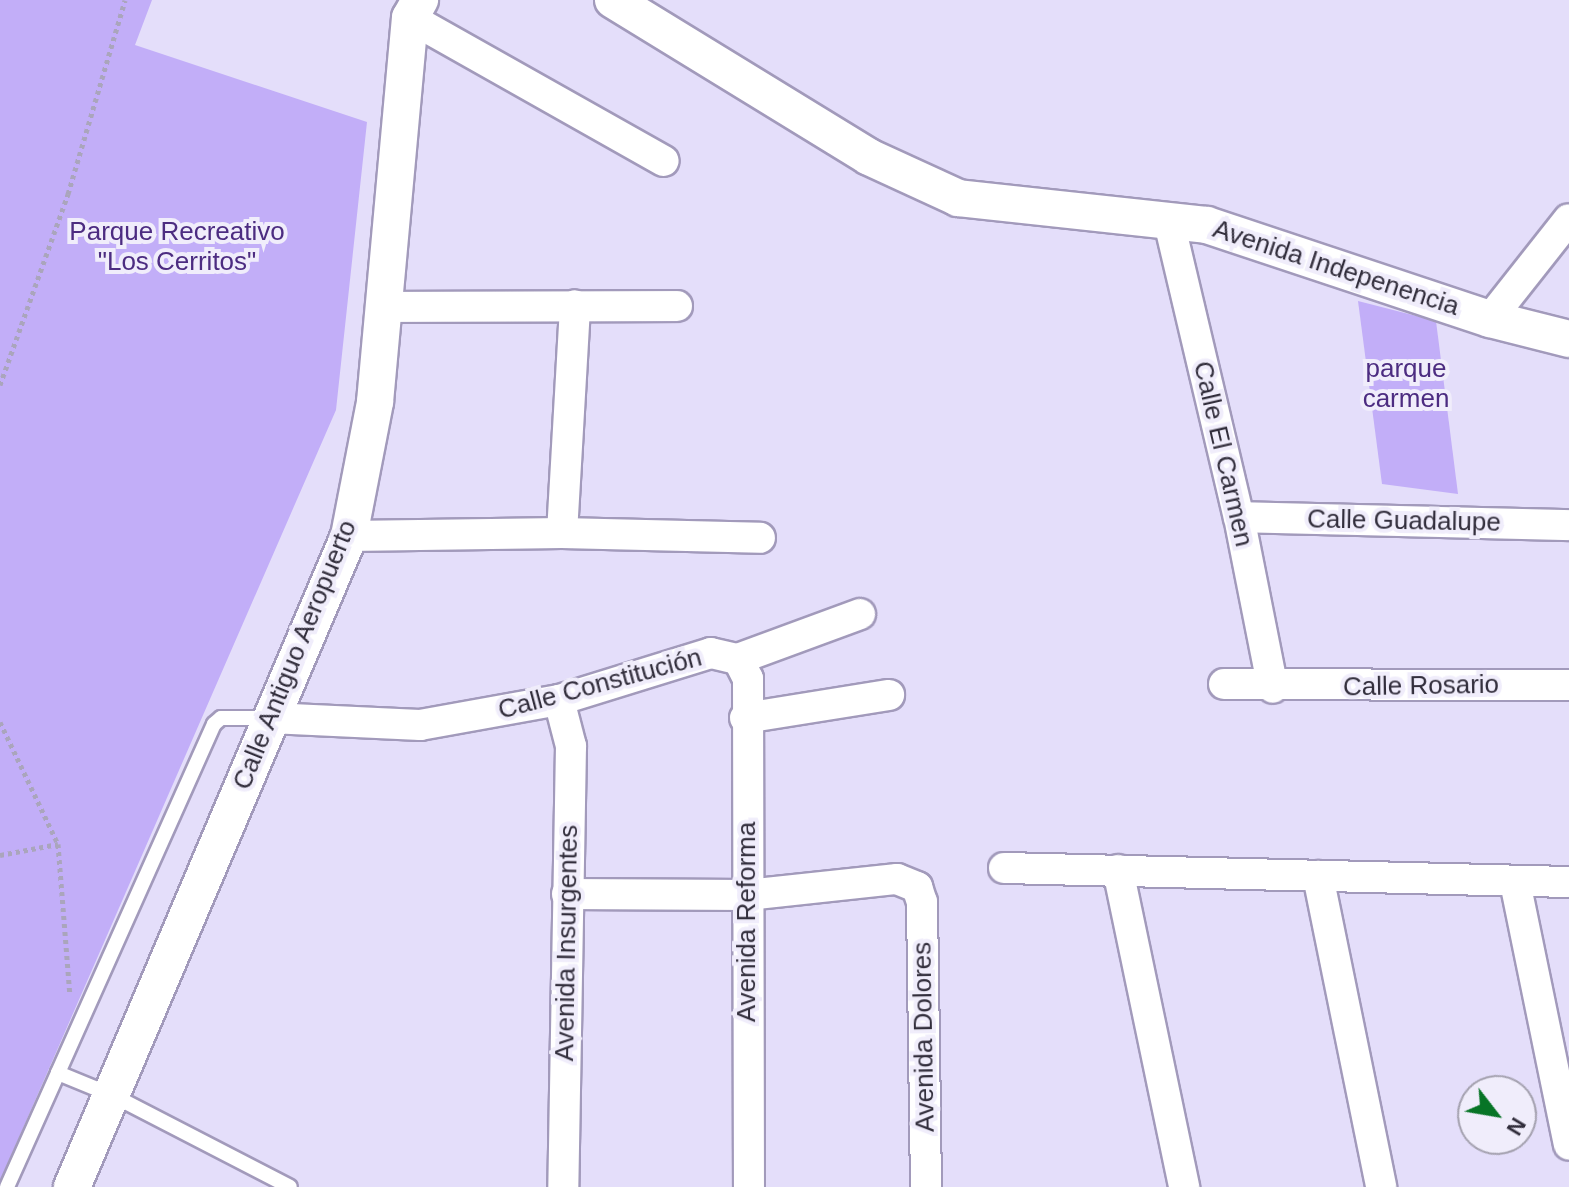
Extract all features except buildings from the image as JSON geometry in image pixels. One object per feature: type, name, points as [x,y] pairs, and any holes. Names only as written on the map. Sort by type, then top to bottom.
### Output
[{"type":"street","name":"Avenida Indepenencia","points":[[613,0],[869,157],[958,198],[1169,222],[1250,236],[1490,319],[1569,339]]},
{"type":"street","points":[[415,9],[664,161]]},
{"type":"street","name":"Calle Antiguo Aeropuerto","points":[[72,1187],[349,536],[375,402],[415,9]]},
{"type":"street","points":[[1490,319],[1569,219]]},
{"type":"street","name":"Calle El Carmen","points":[[1169,222],[1239,517],[1273,688]]},
{"type":"street","points":[[562,533],[575,305]]},
{"type":"street","points":[[385,307],[677,306]]},
{"type":"street","name":"Calle Guadalupe","points":[[1239,517],[1569,525]]},
{"type":"street","points":[[349,536],[562,533],[760,538]]},
{"type":"street","points":[[738,659],[860,614]]},
{"type":"street","name":"Calle Constitución","points":[[270,718],[420,725],[559,700],[711,653],[738,659]]},
{"type":"street","name":"Avenida Reforma","points":[[738,659],[748,679],[745,718],[749,1187]]},
{"type":"street","name":"Calle Rosario","points":[[1224,684],[1273,688],[1569,685]]},
{"type":"street","points":[[745,718],[889,695]]},
{"type":"street","name":"Avenida Insurgentes","points":[[559,700],[571,746],[563,1187]]},
{"type":"street","points":[[1004,868],[1569,882]]},
{"type":"street","points":[[1118,870],[1184,1187]]},
{"type":"street","points":[[1318,876],[1381,1187]]},
{"type":"street","name":"Avenida Dolores","points":[[747,895],[897,879],[917,887],[922,902],[926,1187]]},
{"type":"street","points":[[1515,882],[1569,1144]]},
{"type":"street","points":[[567,894],[747,895]]},
{"type":"lane","points":[[7,1187],[214,724],[221,718],[270,718]]},
{"type":"lane","points":[[58,1073],[112,1095],[290,1187]]},
{"type":"path","points":[[0,385],[68,194],[125,0]]},
{"type":"path","points":[[0,722],[58,844],[73,1038]]},
{"type":"path","points":[[0,855],[58,844]]},
{"type":"green space","name":"Parque Recreativo \"Los Cerritos\"","points":[[0,0],[152,0],[135,45],[367,122],[336,410],[0,1181]]},
{"type":"green space","name":"parque carmen","points":[[1358,301],[1436,321],[1458,494],[1382,484]]}]
